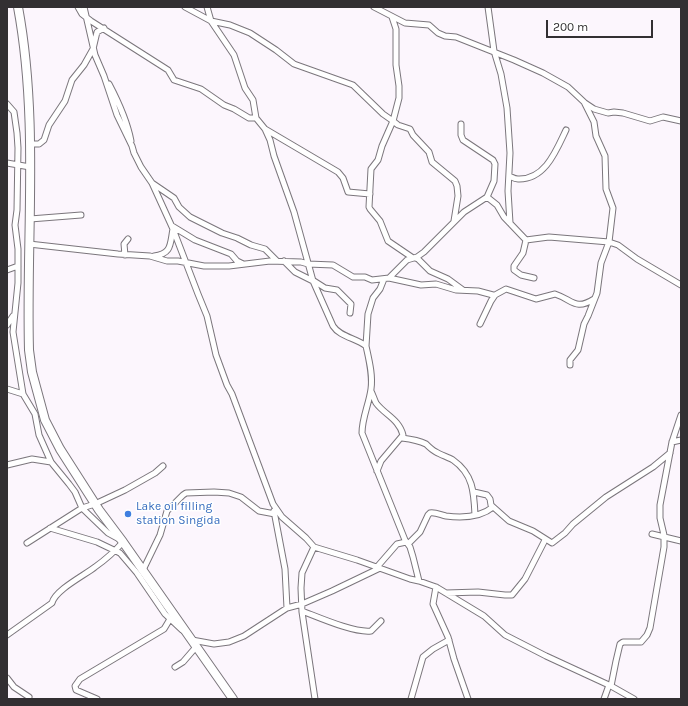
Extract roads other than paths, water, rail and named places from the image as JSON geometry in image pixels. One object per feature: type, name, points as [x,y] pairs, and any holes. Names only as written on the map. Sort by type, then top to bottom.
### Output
[{"type":"highway","points":[[18,7],[27,76],[30,144],[29,350],[36,388],[45,420],[60,449],[95,504],[143,570],[232,699]]},
{"type":"street","points":[[78,7],[82,14],[86,15],[168,70],[174,80],[201,89],[224,105],[234,108],[249,118],[256,118]]},
{"type":"street","points":[[84,7],[93,49],[118,118],[134,153],[141,167],[152,183],[173,228],[207,316],[216,355],[227,385],[232,394],[274,504],[282,517],[314,547],[379,567],[436,587],[484,616],[505,635],[546,656],[610,685],[634,699]]},
{"type":"street","points":[[86,15],[88,7]]},
{"type":"street","points":[[186,7],[211,21],[230,25],[250,33],[294,64],[353,85],[383,114],[398,125],[410,129],[413,135],[428,152],[432,162],[455,182],[457,186],[458,196],[454,221]]},
{"type":"street","points":[[207,7],[211,21],[234,56],[245,88],[253,100],[256,118],[265,129],[270,140],[291,204],[313,281],[336,330],[366,346]]},
{"type":"street","points":[[374,7],[405,23],[429,25],[438,33],[445,36],[456,37],[494,51],[568,87],[594,109],[608,113],[623,113],[650,121],[663,117],[681,121]]},
{"type":"street","points":[[488,7],[494,51],[501,74],[507,108],[510,153],[508,195],[510,223]]},
{"type":"street","points":[[392,17],[396,28],[396,65],[399,98],[393,121],[382,146],[378,160],[371,169],[369,200],[370,210],[380,221],[386,238],[392,244],[418,259],[430,271],[448,279],[463,290]]},
{"type":"street","points":[[30,144],[39,144],[44,140],[49,125],[65,101],[72,80],[84,65],[93,49],[97,32],[104,28]]},
{"type":"street","points":[[570,365],[570,360],[578,350],[584,324],[598,289],[600,263],[609,242],[613,208],[606,189],[606,160],[596,136],[594,122],[584,102]]},
{"type":"street","points":[[7,104],[14,112],[17,133],[17,210],[15,225],[18,249],[18,266],[13,332],[23,394],[35,414],[39,435],[50,462],[69,484],[82,508],[108,533],[121,541],[115,550],[94,568],[59,593],[52,600],[52,603],[7,635]]},
{"type":"street","points":[[419,581],[413,556],[362,433],[370,390],[371,371],[366,346],[368,314],[373,298],[386,278],[406,260],[414,258],[424,252],[464,212],[487,197],[494,181],[495,164],[491,158],[463,140],[461,135],[461,124]]},
{"type":"street","points":[[265,129],[338,172],[343,178],[348,192],[370,194]]},
{"type":"street","points":[[509,176],[517,179],[526,178],[546,167],[552,159],[566,130]]},
{"type":"street","points":[[7,163],[30,167]]},
{"type":"street","points":[[152,183],[172,196],[179,207],[190,217],[222,233],[265,249],[277,261]]},
{"type":"street","points":[[487,197],[497,205],[504,217],[526,240]]},
{"type":"street","points":[[30,218],[81,215]]},
{"type":"street","points":[[29,244],[125,255],[153,256],[163,254],[169,249],[173,228]]},
{"type":"street","points":[[173,228],[195,240],[231,254],[237,261],[243,264]]},
{"type":"street","points":[[526,240],[549,237],[609,242],[618,245],[637,259],[681,285]]},
{"type":"street","points":[[125,255],[124,244],[128,239]]},
{"type":"street","points":[[526,240],[523,253],[514,270],[516,273],[534,278]]},
{"type":"street","points":[[298,261],[303,259],[306,255]]},
{"type":"street","points":[[153,256],[167,261],[186,262],[204,266],[229,266],[270,261],[298,261],[308,264],[334,265],[353,277],[365,277],[372,280],[386,278],[417,284],[441,285],[495,295]]},
{"type":"street","points":[[284,261],[294,272],[324,288],[334,289],[341,293],[351,304],[350,313]]},
{"type":"street","points":[[7,270],[18,266]]},
{"type":"street","points":[[480,324],[495,295],[506,289],[536,299],[554,294],[574,304],[583,304],[594,298]]},
{"type":"street","points":[[7,325],[14,316]]},
{"type":"street","points":[[7,389],[23,394]]},
{"type":"street","points":[[370,390],[376,403],[398,424],[402,433],[402,438],[381,461],[377,471]]},
{"type":"street","points":[[604,699],[610,685],[620,644],[623,642],[641,642],[647,635],[660,577],[664,547],[664,537],[660,518],[660,505],[672,442],[681,415]]},
{"type":"street","points":[[402,438],[419,441],[456,463],[468,475],[474,492],[475,515]]},
{"type":"street","points":[[672,442],[681,440]]},
{"type":"street","points":[[474,492],[487,495],[490,499],[491,505],[509,521],[533,531],[551,544],[606,497],[653,467],[670,453]]},
{"type":"street","points":[[7,465],[32,459],[50,462]]},
{"type":"street","points":[[27,544],[82,508],[95,504],[125,490],[155,473],[163,466]]},
{"type":"street","points":[[143,570],[160,535],[167,511],[186,493],[214,492],[230,494],[241,497],[259,511],[275,514]]},
{"type":"street","points":[[274,504],[285,569],[288,608]]},
{"type":"street","points":[[175,667],[183,662],[194,644],[229,642],[244,636],[288,608],[302,604],[368,575],[379,567],[398,544],[407,543],[420,532],[428,514],[430,513],[454,517],[475,515],[487,512],[493,507]]},
{"type":"street","points":[[50,528],[97,542],[115,550],[126,558],[165,614],[180,629],[186,632]]},
{"type":"street","points":[[652,534],[681,541]]},
{"type":"street","points":[[445,593],[478,592],[505,596],[512,595],[529,573],[545,540]]},
{"type":"street","points":[[314,547],[302,573],[301,588],[302,611],[315,699]]},
{"type":"street","points":[[368,564],[368,575]]},
{"type":"street","points":[[436,587],[433,604],[449,640],[468,699]]},
{"type":"street","points":[[302,611],[362,631],[371,632],[381,621]]},
{"type":"street","points":[[93,698],[79,692],[75,688],[80,679],[164,629],[170,619]]},
{"type":"street","points":[[411,698],[423,657],[449,640]]},
{"type":"street","points":[[7,678],[14,687],[29,697]]},
{"type":"place","name":"Lake oil filling station Singida","points":[[128,514]]}]
